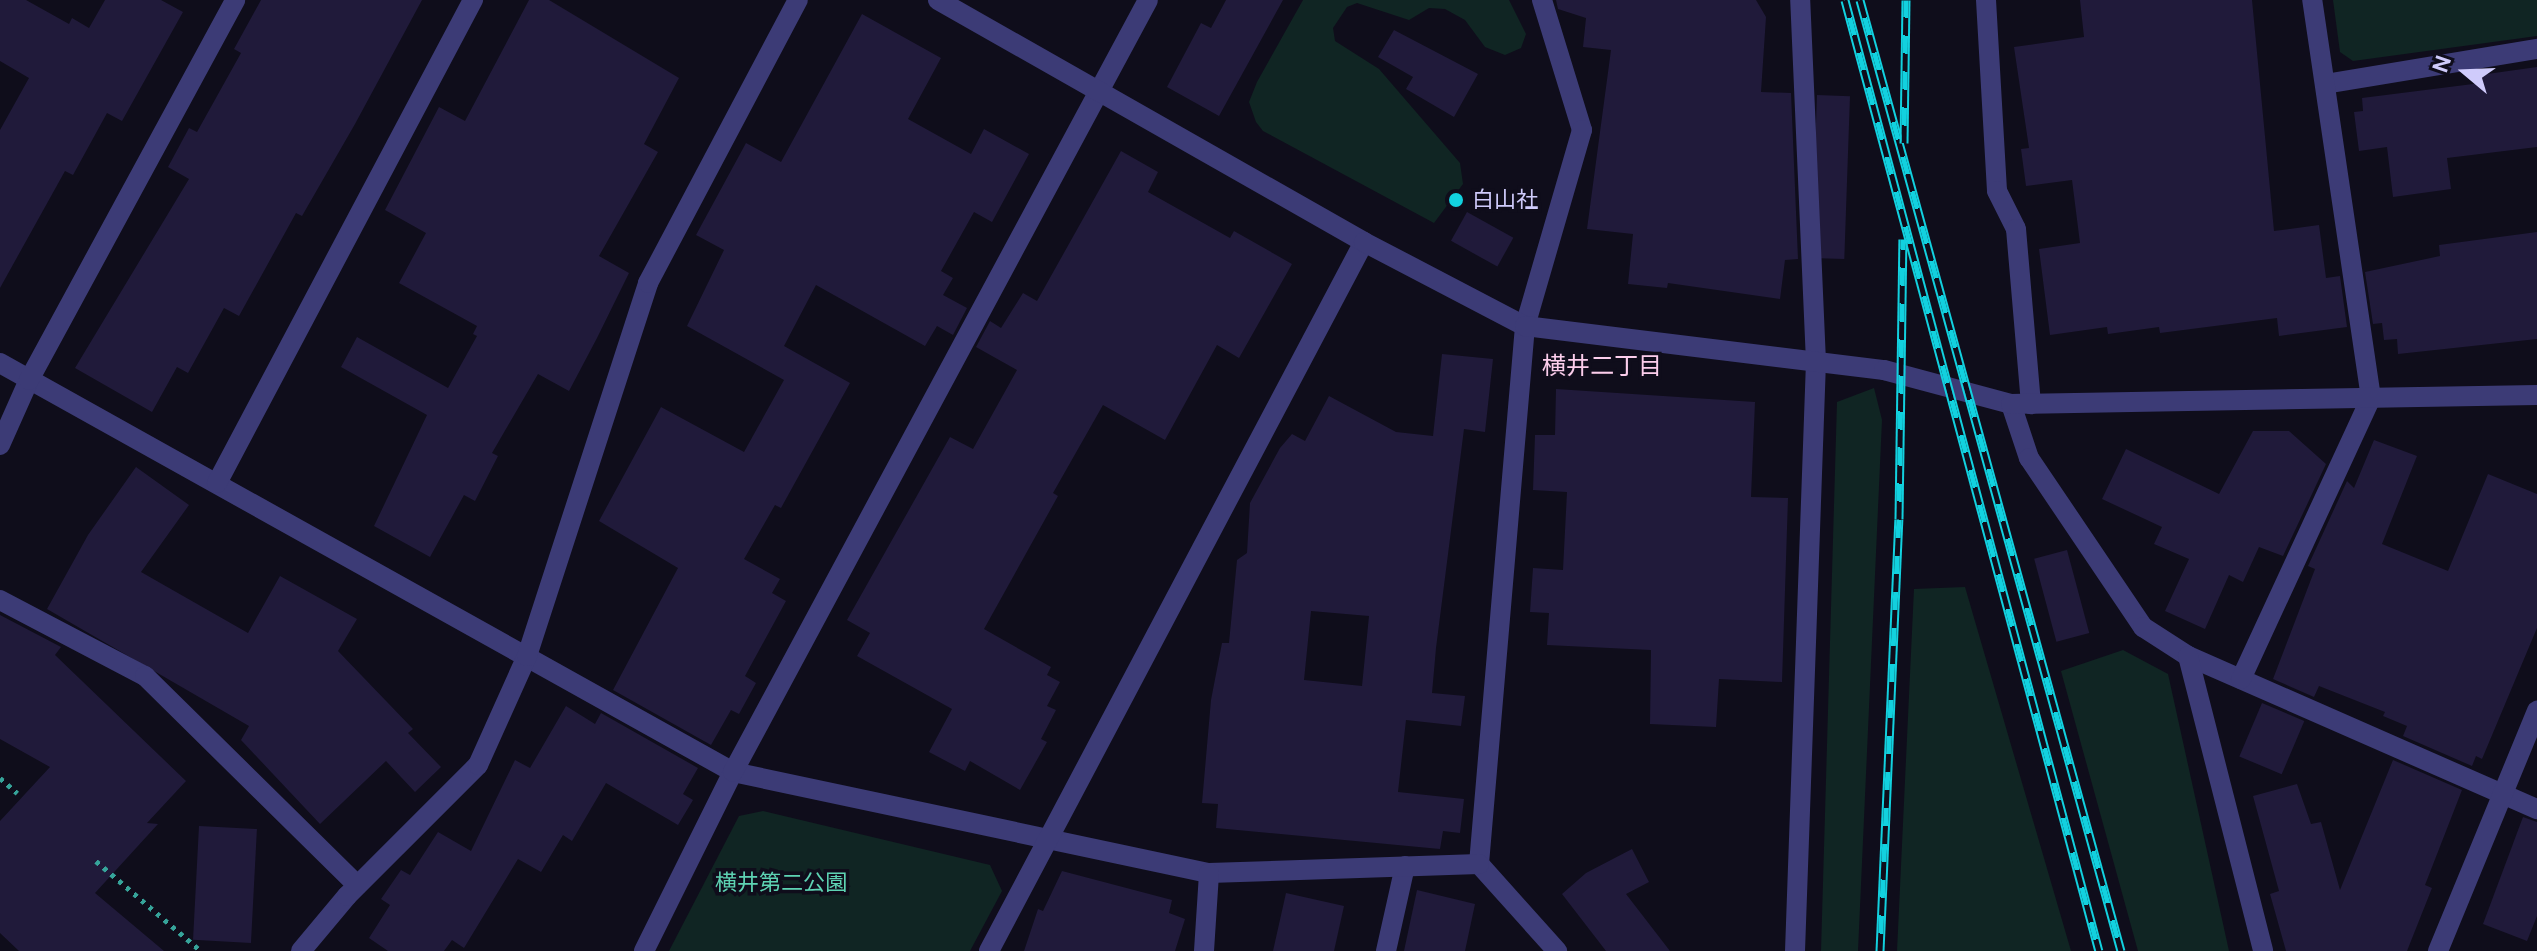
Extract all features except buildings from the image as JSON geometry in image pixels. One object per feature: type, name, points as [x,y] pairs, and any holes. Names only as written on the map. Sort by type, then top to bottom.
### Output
[{"type":"street","points":[[0,445],[29,380],[235,0]]},
{"type":"street","points":[[217,483],[473,0]]},
{"type":"street","points":[[301,951],[357,885],[478,765],[527,656],[648,283],[798,0]]},
{"type":"street","points":[[938,0],[1364,242],[1525,326],[1884,370],[2021,404],[2537,395]]},
{"type":"street","points":[[644,951],[733,772],[1148,0]]},
{"type":"street","points":[[1542,0],[1582,130],[1525,326],[1479,864],[1557,951]]},
{"type":"street","points":[[1795,951],[1816,362],[1800,0]]},
{"type":"street","points":[[1986,0],[1997,191],[2016,229],[2021,404],[2029,458],[2143,627],[2188,656],[2537,809]]},
{"type":"street","points":[[2241,679],[2371,398],[2312,0]]},
{"type":"street","points":[[2325,84],[2537,49]]},
{"type":"street","points":[[989,951],[1364,242]]},
{"type":"street","points":[[0,363],[733,772],[1209,873],[1479,864]]},
{"type":"street","points":[[0,600],[145,676],[357,885]]},
{"type":"street","points":[[2188,656],[2263,951]]},
{"type":"street","points":[[2438,951],[2537,711]]},
{"type":"street","points":[[1386,951],[1405,866]]},
{"type":"street","points":[[1204,951],[1209,873]]},
{"type":"path","points":[[0,778],[17,793]]},
{"type":"path","points":[[96,861],[201,951]]},
{"type":"green space","points":[[1303,0],[1509,0],[1526,34],[1521,48],[1505,55],[1485,47],[1465,20],[1445,9],[1429,8],[1409,20],[1357,3],[1347,7],[1333,28],[1335,41],[1379,69],[1460,163],[1463,184],[1434,223],[1263,131],[1256,122],[1249,102]]},
{"type":"green space","points":[[2333,0],[2537,0],[2537,36],[2353,61],[2340,52]]},
{"type":"green space","points":[[1874,388],[1882,420],[1858,951],[1821,951],[1837,402]]},
{"type":"green space","points":[[1965,587],[2071,951],[1897,951],[1914,589]]},
{"type":"green space","points":[[2123,650],[2168,674],[2229,951],[2138,951],[2061,671]]},
{"type":"green space","name":"横井第二公園","points":[[763,811],[990,865],[1002,891],[970,951],[669,951],[739,816]]},
{"type":"railway","points":[[1845,0],[2099,951]]},
{"type":"railway","points":[[1860,0],[2121,951]]},
{"type":"railway","points":[[1904,143],[1906,0]]},
{"type":"railway","points":[[1880,951],[1899,519],[1903,239]]},
{"type":"place","name":"白山社","points":[[1456,200]]},
{"type":"district","name":"横井二丁目","points":[[1602,366]]}]
